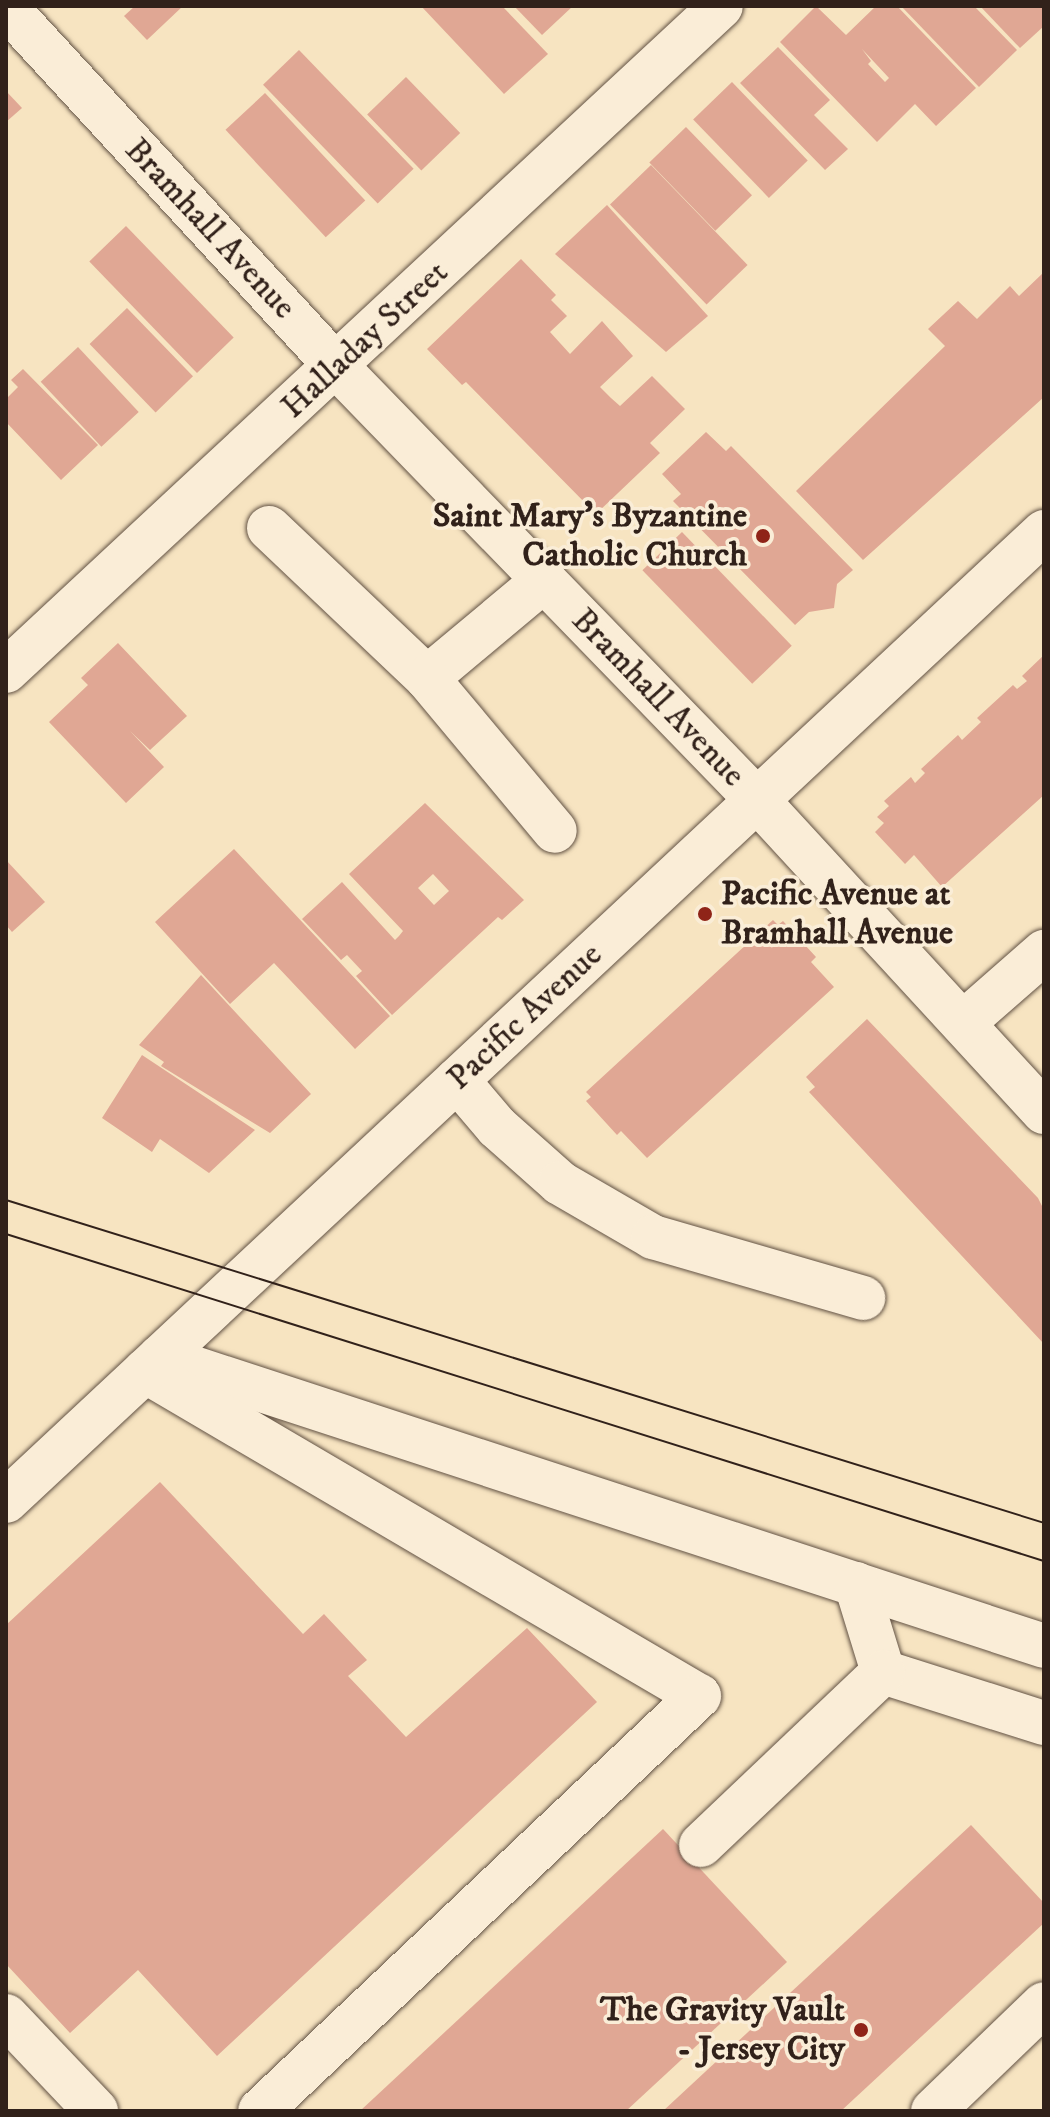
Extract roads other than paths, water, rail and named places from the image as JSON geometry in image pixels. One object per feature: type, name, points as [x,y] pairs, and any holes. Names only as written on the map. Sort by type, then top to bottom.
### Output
[{"type":"street","name":"Halladay Street","points":[[6,671],[337,367],[721,6]]},
{"type":"street","name":"Bramhall Avenue","points":[[6,7],[337,367],[757,800],[1044,1112]]},
{"type":"street","points":[[269,528],[427,678],[555,831]]},
{"type":"street","name":"Pacific Avenue","points":[[6,1501],[1044,532]]},
{"type":"street","points":[[427,678],[544,580]]},
{"type":"street","points":[[963,1023],[1044,952]]},
{"type":"street","points":[[457,1080],[497,1127],[560,1183],[653,1237],[863,1298]]},
{"type":"street","points":[[153,1364],[1044,1646]]},
{"type":"street","points":[[153,1364],[699,1696],[260,2111]]},
{"type":"street","points":[[856,1584],[883,1672]]},
{"type":"street","points":[[883,1672],[1044,1723]]},
{"type":"street","points":[[701,1845],[883,1672]]},
{"type":"street","points":[[933,2111],[1044,2004]]},
{"type":"street","points":[[6,2016],[96,2111]]},
{"type":"tram line","points":[[6,1200],[1044,1523]]},
{"type":"tram line","points":[[6,1234],[1044,1561]]},
{"type":"place","name":"Saint Mary's Byzantine Catholic Church","points":[[763,536]]},
{"type":"place","name":"Pacific Avenue at Bramhall Avenue","points":[[705,914]]},
{"type":"place","name":"The Gravity Vault - Jersey City","points":[[861,2030]]}]
